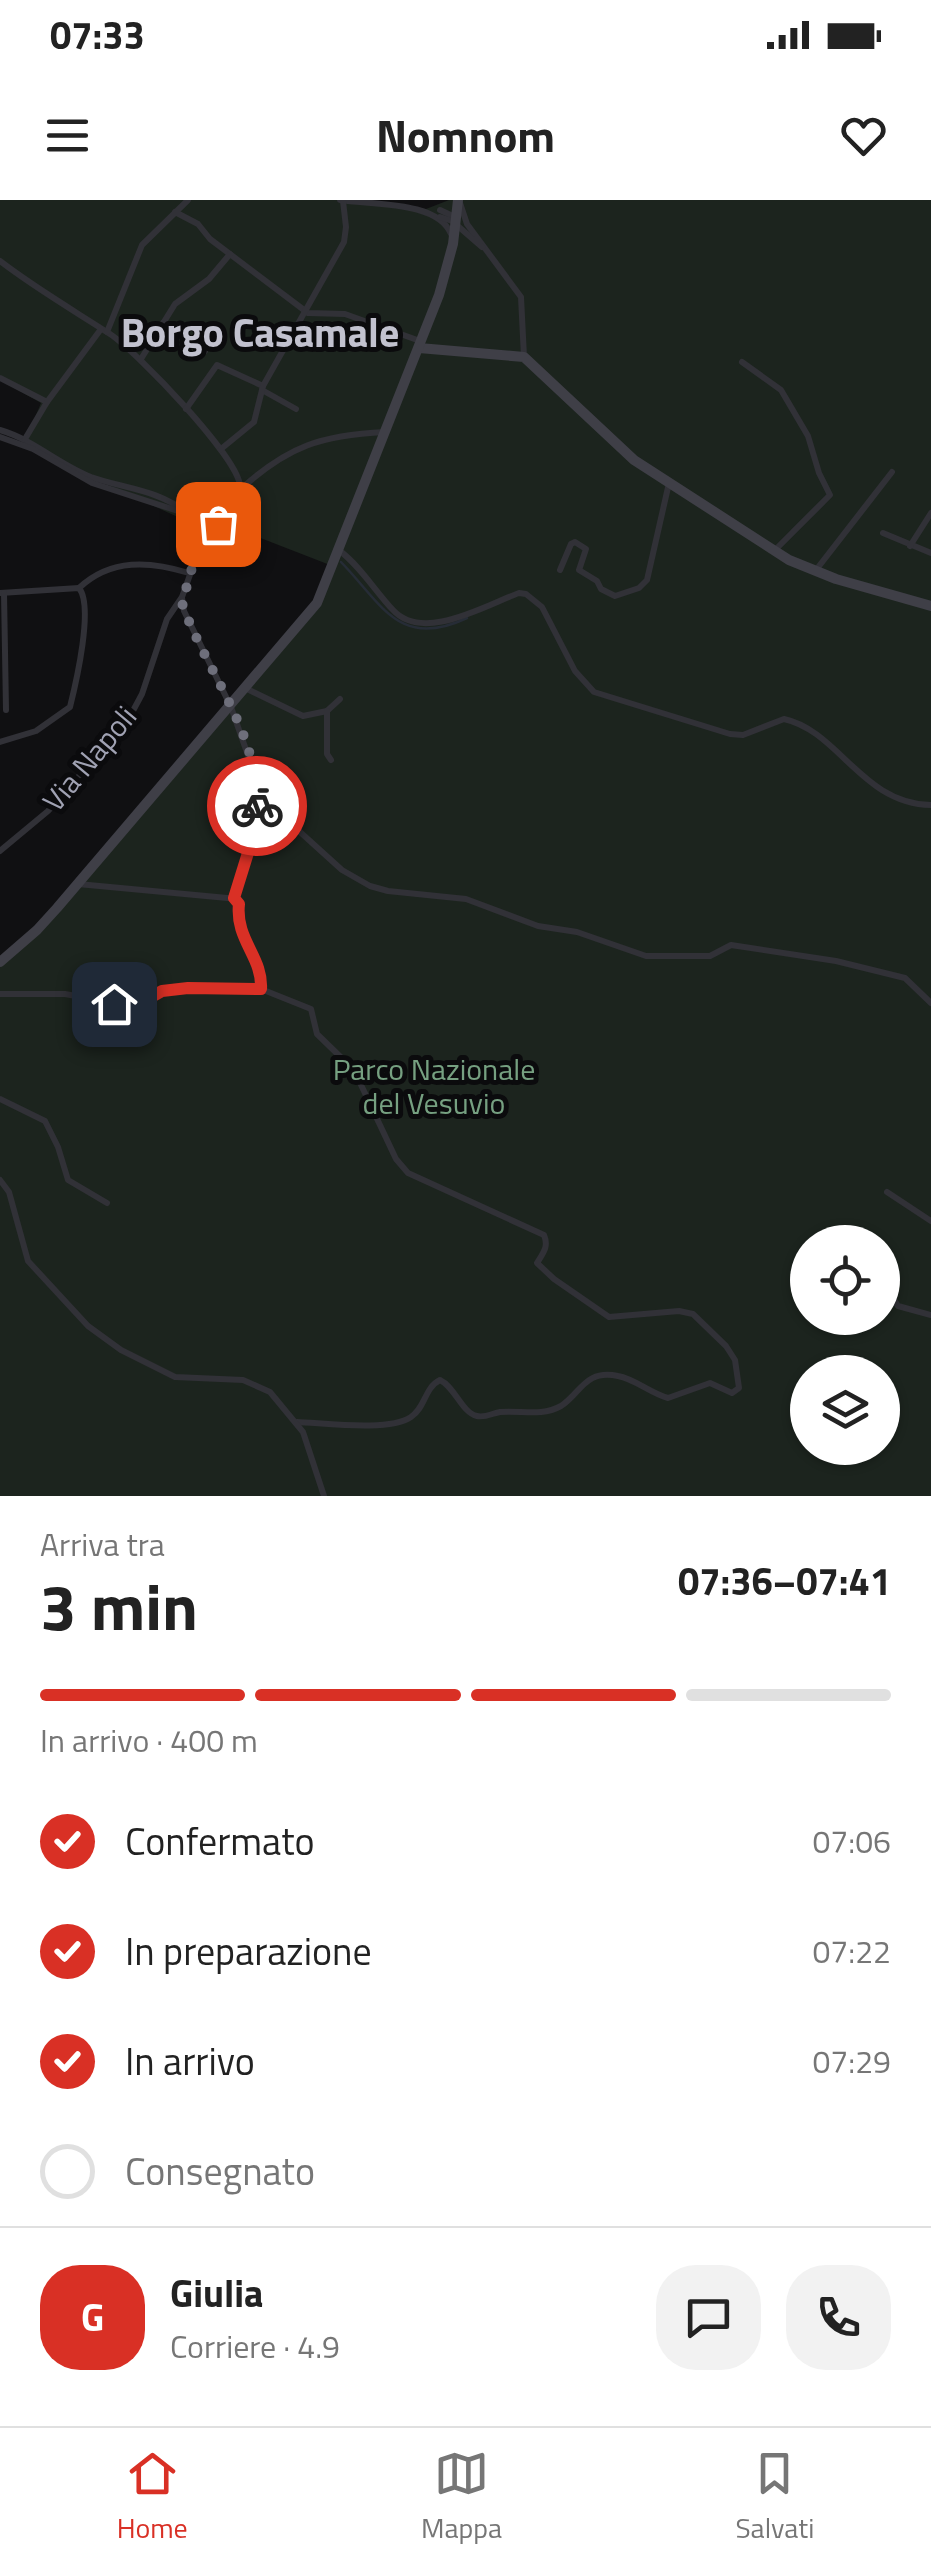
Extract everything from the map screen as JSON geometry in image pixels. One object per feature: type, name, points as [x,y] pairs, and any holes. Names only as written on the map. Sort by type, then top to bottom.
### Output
[{"type":"main road","points":[[2,956],[38,930],[317,604],[444,283],[460,222],[457,200]]},
{"type":"main road","points":[[420,345],[524,357],[619,448],[774,551],[815,572],[931,606]]},
{"type":"street","points":[[24,441],[47,402],[104,331],[142,244],[188,200]]},
{"type":"street","points":[[221,449],[254,422],[262,388],[344,242],[346,227],[341,200],[437,213],[460,222],[522,297],[524,357]]},
{"type":"street","points":[[437,213],[457,200]]},
{"type":"street","points":[[175,212],[198,224],[230,254],[307,311],[318,315],[345,314],[420,345]]},
{"type":"street","points":[[437,213],[450,230],[452,246]]},
{"type":"street","points":[[460,222],[472,240],[485,248]]},
{"type":"street","points":[[452,246],[457,240],[472,240]]},
{"type":"street","points":[[141,359],[175,304],[209,279],[230,254]]},
{"type":"street","points":[[0,261],[141,359],[221,449],[237,474],[241,489],[290,450],[330,437],[386,432]]},
{"type":"street","points":[[163,323],[206,351]]},
{"type":"street","points":[[742,362],[782,390],[808,436],[830,495],[774,551]]},
{"type":"street","points":[[186,409],[217,364],[296,409]]},
{"type":"street","points":[[0,378],[47,402]]},
{"type":"street","points":[[0,434],[24,441],[89,476],[143,492],[218,524]]},
{"type":"street","points":[[815,572],[892,472]]},
{"type":"street","points":[[560,570],[570,544],[575,542],[586,549],[579,570],[597,581],[600,589],[615,596],[642,586],[647,580],[670,483]]},
{"type":"street","name":"Via Napoli","points":[[0,851],[48,810],[128,722],[168,619],[182,597],[199,554],[216,534],[218,524],[234,517],[241,489]]},
{"type":"street","points":[[910,546],[931,513]]},
{"type":"street","points":[[884,533],[931,553]]},
{"type":"street","points":[[337,559],[408,621],[457,619],[522,592],[542,608],[576,671],[594,692],[730,734],[743,735],[790,720],[814,734],[887,793],[904,802],[931,805]]},
{"type":"street","points":[[6,710],[2,593],[79,588],[93,575],[132,564],[155,564],[190,573]]},
{"type":"street","points":[[0,742],[36,730],[66,712],[74,692],[84,623],[84,594],[79,588]]},
{"type":"street","points":[[182,597],[184,611],[231,708],[257,781],[257,820],[234,898]]},
{"type":"street","points":[[247,689],[303,716],[327,711],[340,699]]},
{"type":"street","points":[[327,711],[327,754],[331,760]]},
{"type":"street","points":[[257,820],[282,820],[297,826],[342,870],[388,891],[466,899],[538,926],[578,932],[646,956],[710,956],[731,946],[836,961],[905,978],[931,1004]]},
{"type":"street","points":[[78,884],[234,898],[239,904],[238,924],[252,953],[261,989]]},
{"type":"street","points":[[0,994],[65,994],[137,1005],[162,991],[261,989],[310,1009],[317,1034],[354,1070],[396,1159],[408,1173],[544,1236],[547,1243],[537,1263],[554,1280],[608,1317],[679,1311],[693,1314],[735,1360],[738,1388],[732,1393],[710,1383],[668,1398],[617,1375],[591,1378],[559,1407],[544,1412],[500,1412],[480,1417],[470,1412],[451,1385],[440,1380],[433,1383],[415,1415],[395,1424],[298,1422]]},
{"type":"street","points":[[0,1100],[45,1121],[68,1180],[108,1203]]},
{"type":"street","points":[[0,1180],[9,1192],[28,1261],[104,1340],[175,1377],[243,1380],[280,1400],[298,1422],[324,1496]]},
{"type":"street","points":[[887,1192],[931,1221]]},
{"type":"street","points":[[900,1307],[931,1315]]},
{"type":"green space","name":"Parco Nazionale del Vesuvio","points":[[0,200],[361,200],[426,209],[449,200],[931,200],[931,1496],[0,1496],[0,959],[41,924],[314,603],[330,565],[227,525],[214,532],[193,524],[23,446],[41,403],[0,380]]},
{"type":"waterway","points":[[341,562],[381,607],[408,625],[424,629],[444,627],[467,618]]},
{"type":"way so far","points":[[218,524],[216,534],[192,568],[182,603],[253,766],[257,806]]},
{"type":"district","name":"Borgo Casamale","points":[[260,333]]},
{"type":"route","points":[[114,1004],[137,1005],[162,991],[188,988],[261,989],[252,953],[238,924],[239,904],[234,898],[256,827],[257,806]]}]
